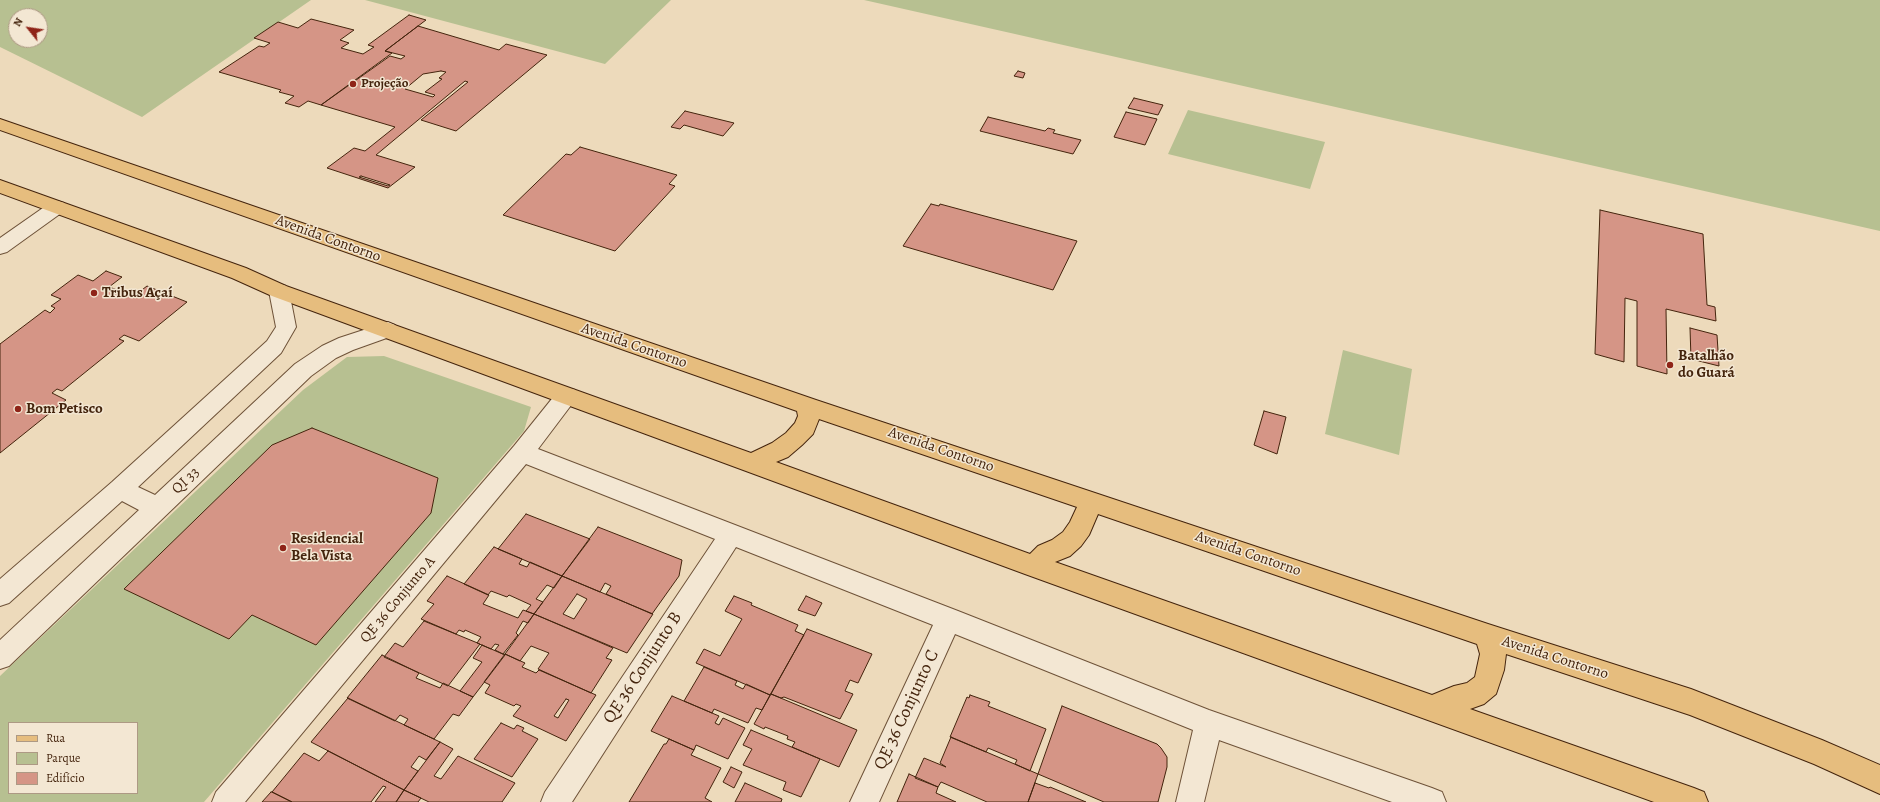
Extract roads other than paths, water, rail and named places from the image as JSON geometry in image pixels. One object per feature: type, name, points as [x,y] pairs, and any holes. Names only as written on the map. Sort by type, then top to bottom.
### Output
[{"type":"main road","name":"Avenida Contorno","points":[[0,124],[363,252],[808,406],[1488,636],[1691,702],[1880,780]]},
{"type":"main road","points":[[0,186],[239,273],[279,290],[567,396],[1034,566],[1694,802]]},
{"type":"main road","points":[[753,463],[780,450],[805,428],[809,416],[808,406]]},
{"type":"main road","points":[[1034,566],[1047,554],[1061,548],[1072,539],[1080,528],[1091,501]]},
{"type":"main road","points":[[1434,708],[1454,699],[1474,694],[1486,685],[1491,670],[1493,654],[1488,636]]},
{"type":"street","points":[[0,247],[57,207]]},
{"type":"street","points":[[0,594],[120,489],[274,347],[286,327],[279,290]]},
{"type":"street","name":"QI 33","points":[[0,657],[318,359],[346,344],[388,330]]},
{"type":"street","name":"QE 36 Conjunto A","points":[[226,802],[522,453],[567,396]]},
{"type":"street","points":[[522,453],[949,619],[1209,723],[1432,802]]},
{"type":"street","points":[[120,489],[158,508]]},
{"type":"street","name":"QE 36 Conjunto B","points":[[555,802],[731,535]]},
{"type":"street","name":"QE 36 Conjunto C","points":[[864,802],[949,619]]},
{"type":"street","points":[[1190,802],[1209,723]]},
{"type":"place","name":"Projeção","points":[[353,84]]},
{"type":"place","name":"Tribus Açaí","points":[[94,293]]},
{"type":"place","name":"Batalhão do Guará","points":[[1670,365]]},
{"type":"place","name":"Bom Petisco","points":[[18,409]]},
{"type":"place","name":"Residencial Bela Vista","points":[[283,548]]}]
